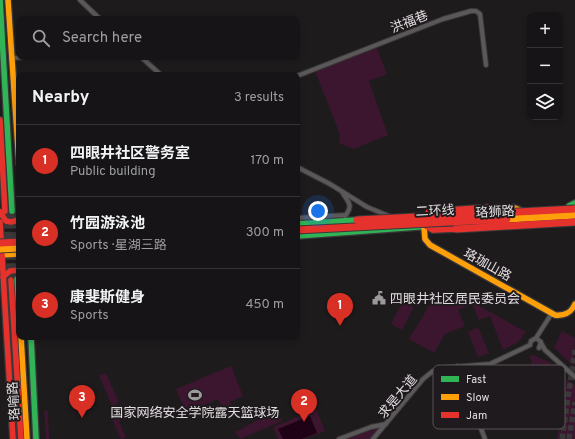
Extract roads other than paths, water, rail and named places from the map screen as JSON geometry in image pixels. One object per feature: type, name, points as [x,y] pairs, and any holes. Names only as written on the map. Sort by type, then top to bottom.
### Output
[{"type":"main road","points":[[0,0],[6,221],[16,221]]},
{"type":"main road","points":[[8,0],[16,119]]},
{"type":"main road","points":[[0,120],[6,211]]},
{"type":"main road","name":"珞狮路","points":[[300,223],[344,217],[520,210],[574,206]]},
{"type":"main road","name":"二环线","points":[[300,223],[574,206]]},
{"type":"main road","points":[[357,220],[370,215],[512,207],[520,210]]},
{"type":"main road","points":[[425,226],[434,230],[456,229],[574,219]]},
{"type":"main road","name":"珞狮路","points":[[300,236],[425,226],[574,219]]},
{"type":"main road","name":"二环线","points":[[300,223],[574,219]]},
{"type":"main road","points":[[0,222],[2,279],[4,289],[13,439]]},
{"type":"main road","name":"珞珈山路","points":[[425,226],[425,239],[430,246],[552,314]]},
{"type":"main road","points":[[0,241],[16,240]]},
{"type":"main road","points":[[1,253],[16,249]]},
{"type":"main road","points":[[1,253],[16,254]]},
{"type":"main road","points":[[2,279],[9,271],[16,270]]},
{"type":"main road","name":"珞喻路","points":[[16,292],[14,280],[16,325]]},
{"type":"main road","points":[[552,314],[562,316],[567,314],[573,310],[575,304]]},
{"type":"main road","name":"珞喻路","points":[[17,340],[21,439]]},
{"type":"main road","name":"珞喻路","points":[[21,340],[27,439]]},
{"type":"main road","points":[[31,340],[36,439]]},
{"type":"street","points":[[80,0],[97,16]]},
{"type":"street","name":"洪福巷","points":[[300,75],[419,28],[473,11],[480,14],[486,65]]},
{"type":"street","points":[[12,58],[16,58]]},
{"type":"street","points":[[144,60],[158,72]]},
{"type":"street","points":[[300,169],[340,190],[367,207],[389,216]]},
{"type":"street","points":[[340,190],[350,206],[350,210],[344,217]]},
{"type":"street","points":[[539,348],[539,340],[552,314]]},
{"type":"street","points":[[539,340],[531,341],[530,346],[534,349],[539,348],[545,350]]},
{"type":"street","points":[[539,340],[545,350],[562,365]]},
{"type":"street","name":"求是大道","points":[[474,365],[490,364],[530,346]]},
{"type":"street","points":[[565,368],[575,377]]},
{"type":"street","name":"求是大道","points":[[373,439],[425,377],[433,372]]},
{"type":"street","points":[[339,439],[371,427],[386,424]]},
{"type":"street","points":[[482,429],[486,439]]},
{"type":"tunnel","points":[[5,211],[11,280]]},
{"type":"tunnel","points":[[12,211],[16,265]]},
{"type":"tunnel","points":[[565,418],[575,350]]},
{"type":"tunnel","points":[[569,439],[575,402]]},
{"type":"tunnel","points":[[562,439],[563,429]]},
{"type":"place","name":"四眼井社区居民委员会","points":[[379,298]]},
{"type":"place","name":"四眼井社区警务室","points":[[340,326]]},
{"type":"place","name":"国家网络安全学院露天篮球场","points":[[195,395]]},
{"type":"place","name":"康斐斯健身","points":[[82,418]]},
{"type":"place","name":"竹园游泳池","points":[[304,422]]}]
